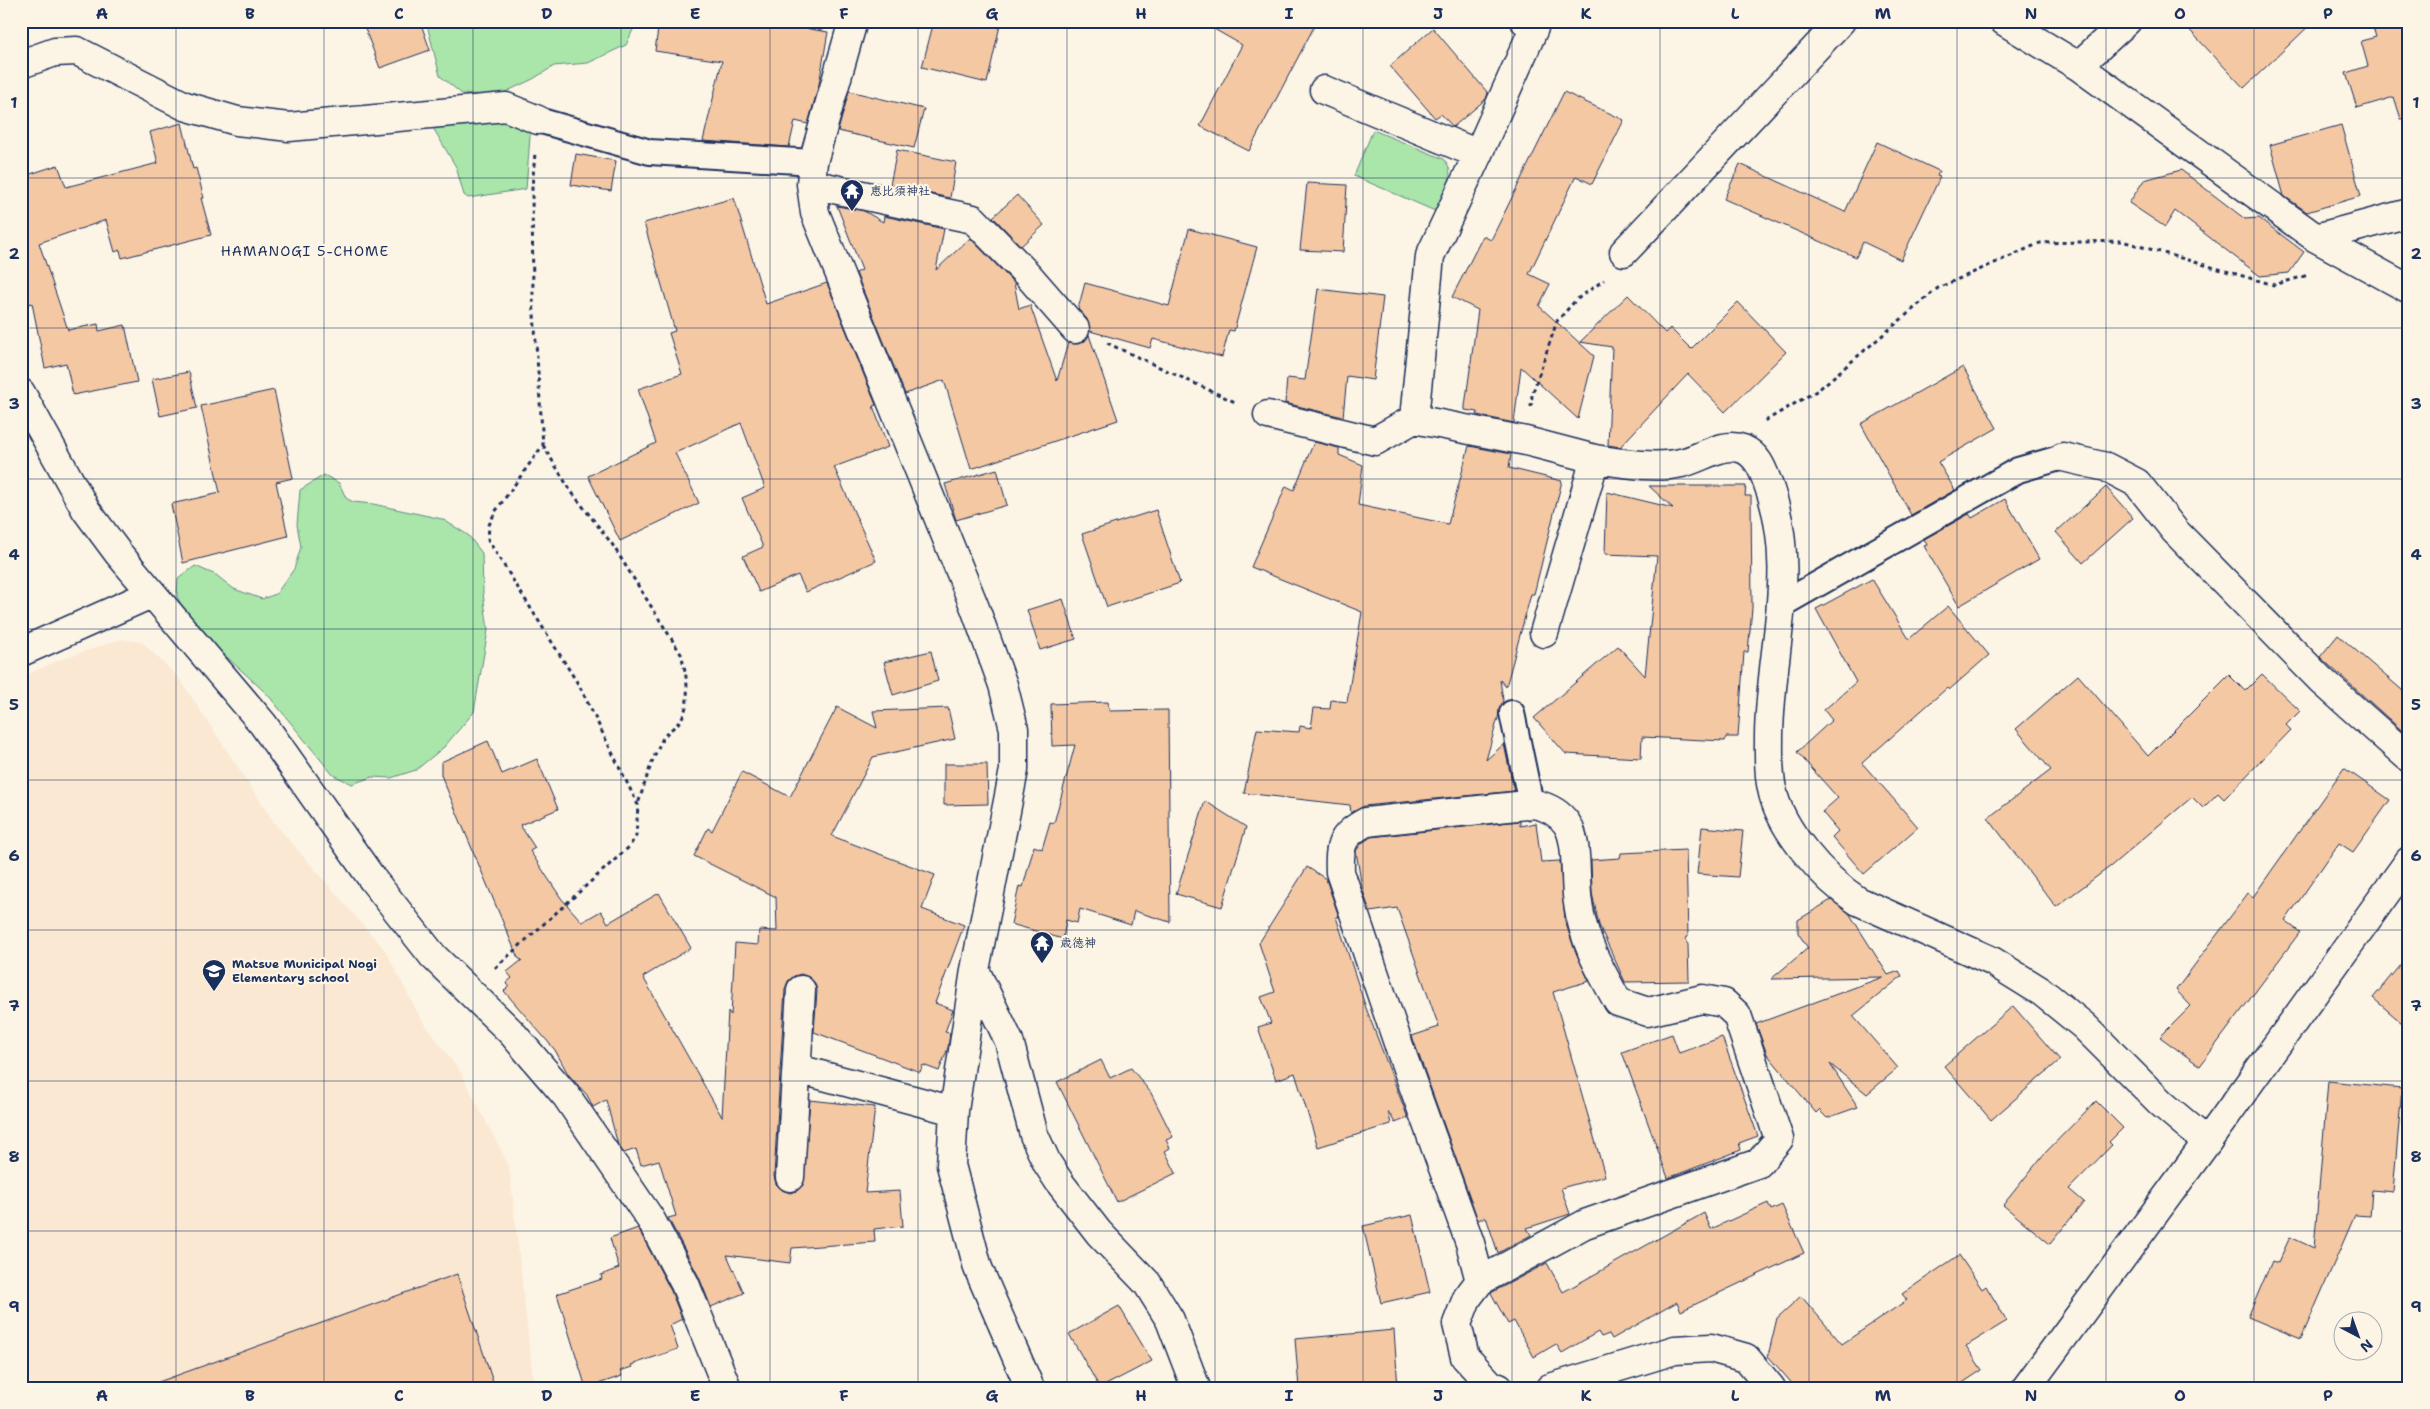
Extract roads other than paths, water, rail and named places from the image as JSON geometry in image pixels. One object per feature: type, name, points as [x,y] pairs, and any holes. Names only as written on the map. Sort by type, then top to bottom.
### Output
[{"type":"street","points":[[853,21],[812,173],[815,213],[975,608],[1003,685],[1014,730],[1014,770],[975,970],[954,1111],[950,1165],[978,1268],[1030,1388]]},
{"type":"street","points":[[1414,419],[1430,256],[1534,28],[1525,21]]},
{"type":"street","points":[[1624,252],[1841,21]]},
{"type":"street","points":[[2004,21],[2078,66],[2316,238],[2409,289]]},
{"type":"street","points":[[2078,66],[2127,21]]},
{"type":"street","points":[[21,64],[55,52],[77,51],[185,106],[237,121],[289,127],[506,107],[538,120]]},
{"type":"street","points":[[1324,90],[1478,154]]},
{"type":"street","points":[[812,173],[973,218],[1027,274],[1075,329]]},
{"type":"street","points":[[2316,238],[2409,213]]},
{"type":"street","points":[[21,393],[86,510],[151,594],[263,724],[373,880],[433,956],[512,1033],[567,1096],[651,1220],[684,1284],[727,1388]]},
{"type":"street","points":[[1268,415],[1375,441],[1414,419],[1526,441],[1595,459],[1635,465],[1681,463],[1726,448],[1742,449],[1750,453],[1762,467],[1776,505],[1784,559],[1782,604],[1770,713],[1769,773],[1775,802],[1796,840],[1837,885],[1858,901],[1992,961],[2042,992],[2084,1026],[2161,1103],[2207,1142]]},
{"type":"street","points":[[2063,457],[2106,467],[2137,483],[2174,531],[2322,681],[2409,758]]},
{"type":"street","points":[[1544,633],[1595,459]]},
{"type":"street","points":[[21,652],[151,594]]},
{"type":"street","points":[[1480,1281],[1470,1242],[1399,1046],[1340,872],[1339,854],[1343,839],[1353,828],[1366,822],[1530,804],[1546,807],[1556,812],[1567,824],[1572,836],[1578,904],[1591,954],[1618,1002],[1648,1012],[1702,999],[1724,1003],[1737,1015],[1779,1139],[1759,1163],[1585,1224],[1480,1281],[1468,1298],[1457,1324],[1465,1357],[1491,1386],[1498,1388]]},
{"type":"street","points":[[2026,1388],[2207,1142],[2409,861]]},
{"type":"street","points":[[975,970],[1009,1041],[1034,1136],[1047,1163],[1099,1233],[1147,1283],[1170,1320],[1196,1388]]},
{"type":"street","points":[[790,1177],[802,990]]},
{"type":"street","points":[[798,1069],[954,1111]]},
{"type":"street","points":[[1550,1388],[1675,1350],[1711,1348],[1746,1358],[1771,1388]]},
{"type":"lane","points":[[538,120],[650,152],[812,173]]},
{"type":"lane","points":[[1782,604],[2018,470],[2063,457]]},
{"type":"lane","points":[[1512,713],[1530,804]]},
{"type":"place","name":"恵比須神社","points":[[852,212]]},
{"type":"place","name":"歳徳神","points":[[1042,964]]},
{"type":"place","name":"Matsue Municipal Nogi Elementary school","points":[[214,992]]},
{"type":"district","name":"HAMANOGI 5-CHOME","points":[[305,251]]}]
